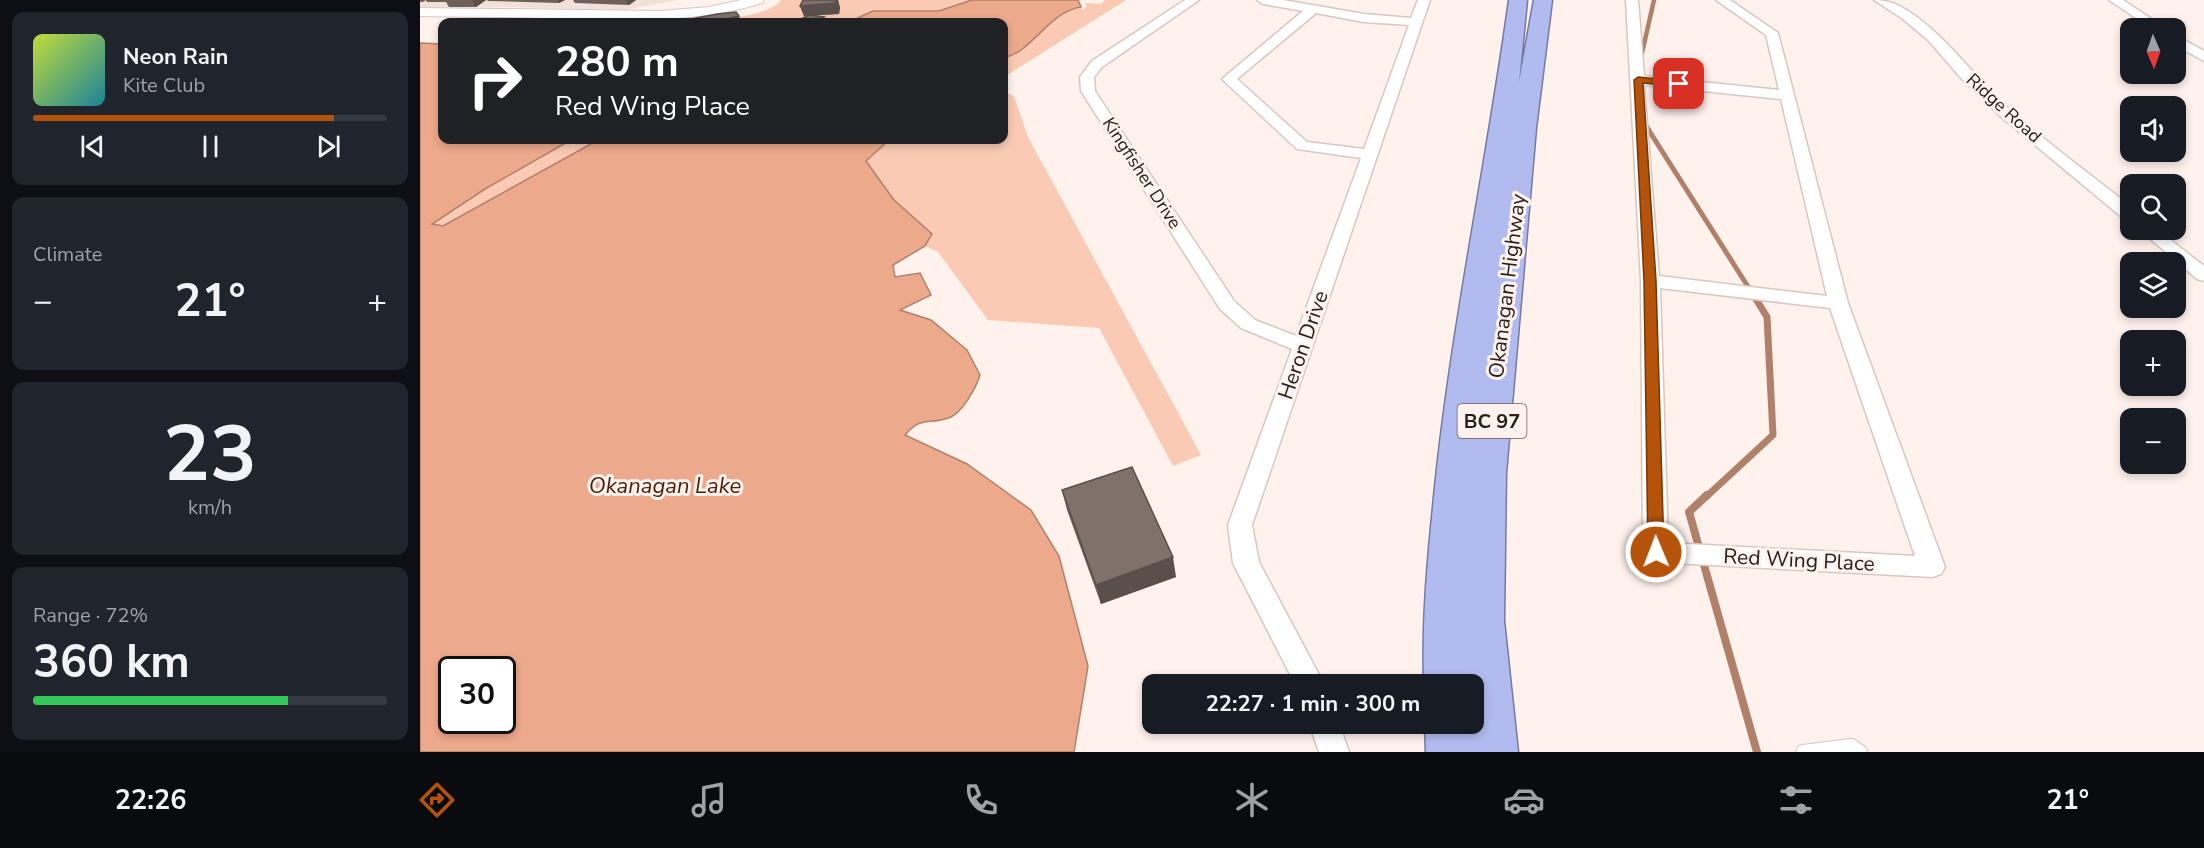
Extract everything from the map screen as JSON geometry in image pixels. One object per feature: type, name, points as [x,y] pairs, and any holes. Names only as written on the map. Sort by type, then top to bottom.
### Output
[{"type":"highway","name":"Okanagan Highway","points":[[1446,674],[1446,599],[1451,501],[1461,409],[1509,89],[1518,0]]},
{"type":"highway","name":"Okanagan Highway","points":[[1494,752],[1483,603],[1485,505],[1492,413],[1527,114],[1543,0]]},
{"type":"highway","points":[[1449,734],[1450,752]]},
{"type":"street","points":[[628,16],[692,0]]},
{"type":"street","points":[[722,0],[754,1]]},
{"type":"street","name":"Kingfisher Drive","points":[[1193,0],[1097,64],[1087,77],[1088,91],[1227,305],[1248,324],[1303,346]]},
{"type":"street","points":[[1263,0],[1364,18],[1416,22]]},
{"type":"street","name":"Heron Drive","points":[[1305,674],[1246,563],[1240,525],[1424,0]]},
{"type":"street","name":"Red Wing Place","points":[[1632,0],[1650,281],[1656,552],[1932,567],[1838,303],[1772,33],[1722,0]]},
{"type":"street","name":"Ridge Road","points":[[1880,0],[1907,16],[1934,38],[1965,74],[2005,112],[2120,207]]},
{"type":"street","points":[[2115,0],[2143,18]]},
{"type":"street","points":[[420,12],[645,17],[706,11],[754,1]]},
{"type":"street","points":[[1313,9],[1229,79],[1302,146],[1370,155]]},
{"type":"street","points":[[2186,46],[2204,57]]},
{"type":"street","points":[[1638,80],[1788,95]]},
{"type":"street","points":[[2160,240],[2204,275]]},
{"type":"street","points":[[1650,281],[1838,303]]},
{"type":"street","points":[[1328,734],[1334,752]]},
{"type":"lane","points":[[1803,752],[1851,746],[1860,752]]},
{"type":"shaded area","points":[[420,0],[677,0],[625,10],[420,7]]},
{"type":"shaded area","points":[[781,0],[972,0],[939,11],[873,11],[858,18],[733,18],[757,13],[776,5]]},
{"type":"shaded area","points":[[1105,0],[1126,0],[1008,74],[1008,57],[1021,50],[1056,18],[1072,9],[1081,7],[1082,10],[1087,7],[1085,3],[1101,4]]},
{"type":"shaded area","points":[[1008,94],[1014,96],[1028,137],[1201,455],[1173,466],[1099,328],[988,320],[938,252],[925,246],[932,234],[894,200],[865,160],[884,144],[1008,144]]},
{"type":"shaded area","points":[[564,144],[591,144],[443,226],[431,224],[485,189]]},
{"type":"water","points":[[972,0],[1078,0],[1081,7],[1056,18],[1021,50],[1008,57],[1008,18],[858,18],[873,11],[939,11]]},
{"type":"water","name":"Okanagan Lake","points":[[420,43],[438,44],[438,144],[564,144],[485,189],[432,224],[443,226],[591,144],[885,144],[866,161],[894,200],[932,234],[925,246],[893,265],[895,277],[920,273],[931,295],[900,310],[931,320],[967,350],[980,375],[968,399],[956,414],[944,419],[922,422],[905,435],[967,464],[1031,510],[1059,556],[1088,666],[1074,752],[420,752]]},
{"type":"building","points":[[803,0],[836,0],[835,3],[800,6]]},
{"type":"building","points":[[736,12],[739,16],[696,18]]},
{"type":"building","points":[[809,15],[824,17],[822,18],[803,18]]},
{"type":"building","points":[[1132,467],[1173,557],[1096,585],[1062,490]]},
{"type":"waterway","points":[[1640,62],[1654,0]]},
{"type":"waterway","points":[[1644,122],[1649,130]]},
{"type":"waterway","points":[[1648,129],[1752,293]]},
{"type":"waterway","points":[[1706,497],[1773,435],[1767,317],[1751,291]]},
{"type":"waterway","points":[[1707,495],[1689,512],[1757,752]]},
{"type":"route","points":[[1656,552],[1650,281],[1638,80],[1679,84]]}]
